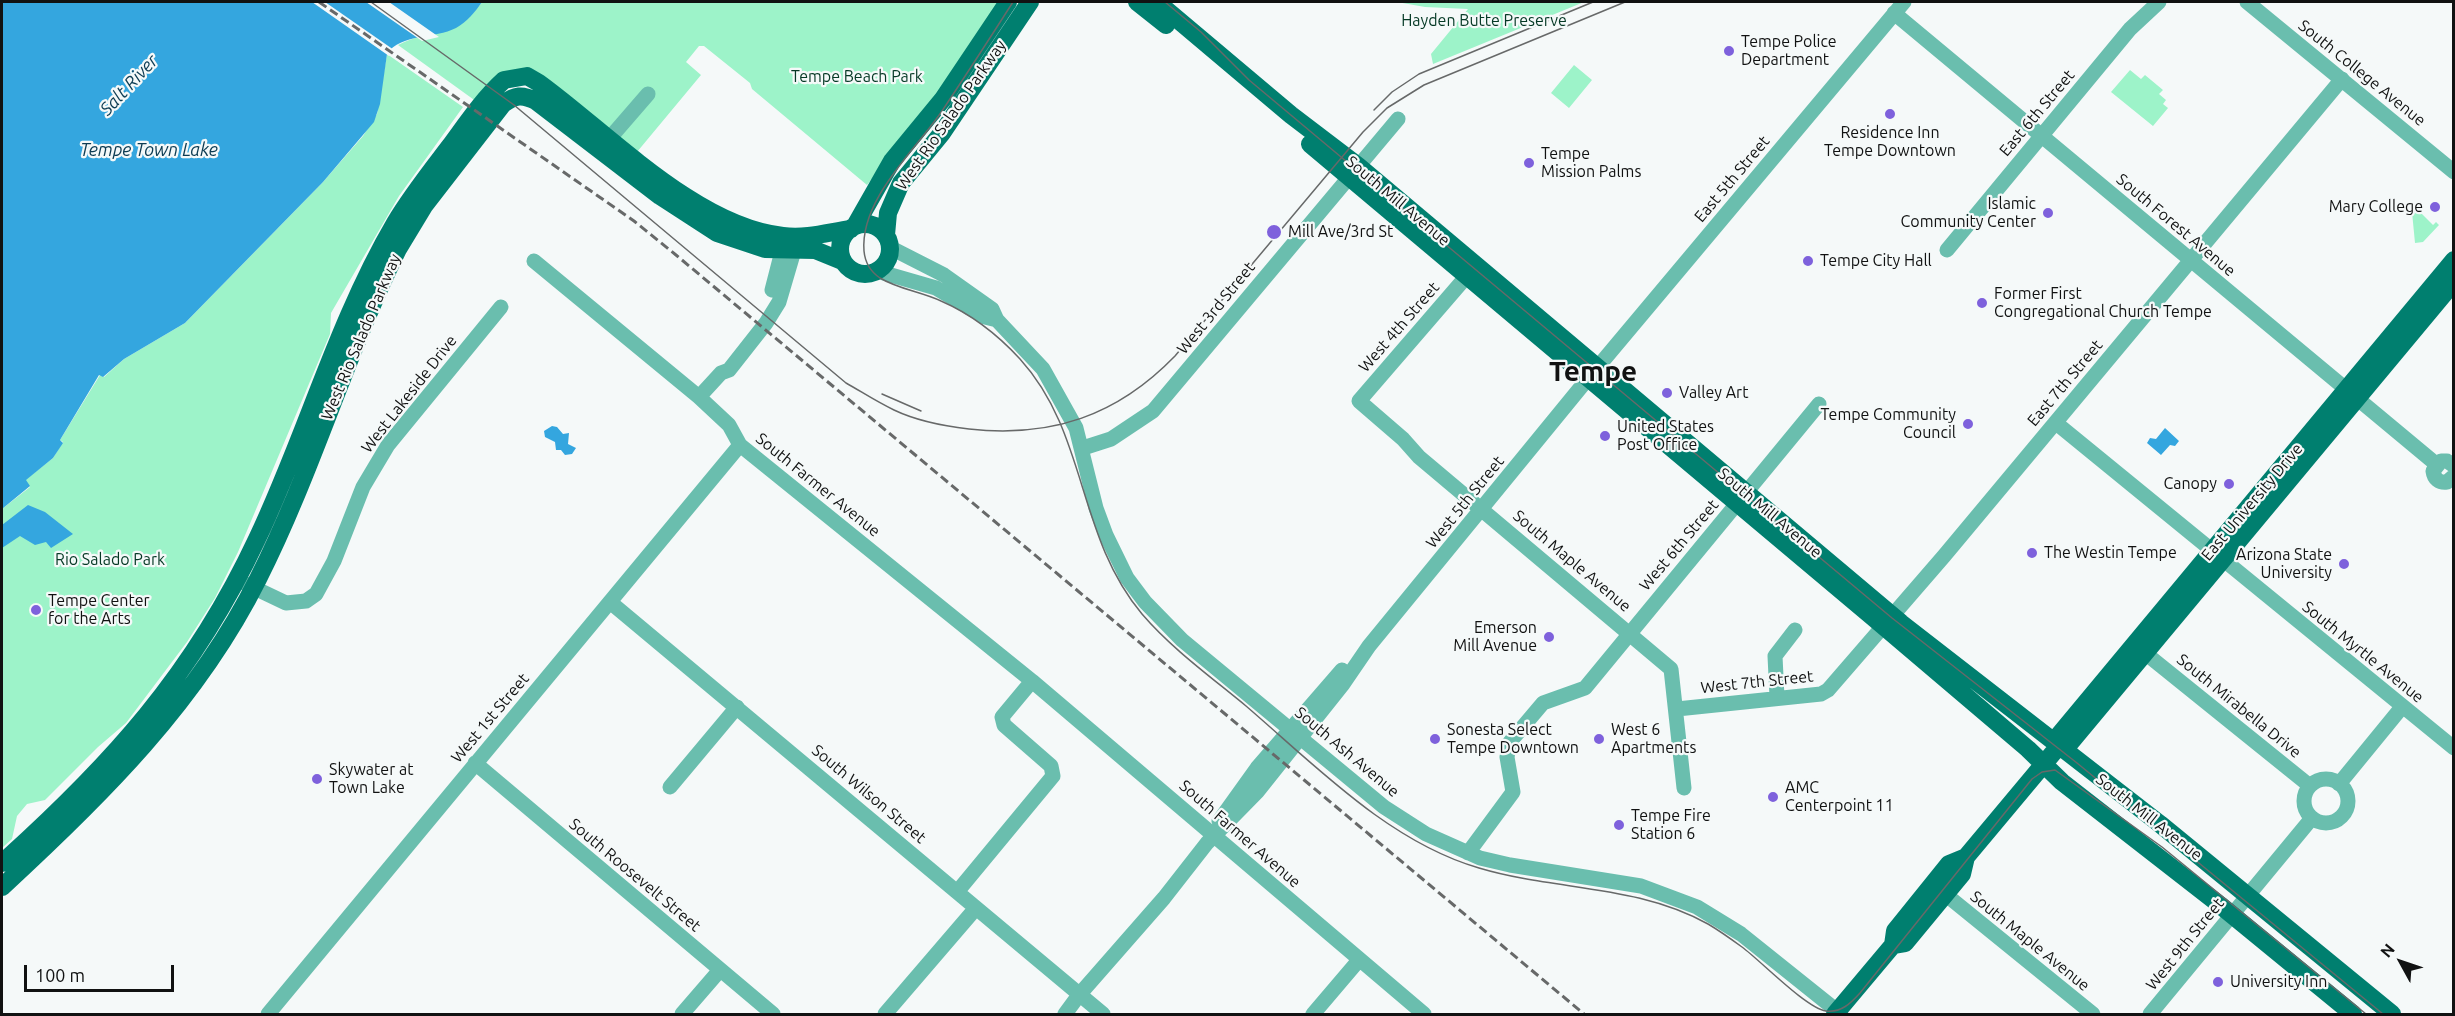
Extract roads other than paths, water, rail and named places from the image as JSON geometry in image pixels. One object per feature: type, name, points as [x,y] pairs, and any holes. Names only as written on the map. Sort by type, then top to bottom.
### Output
[{"type":"main road","name":"West Rio Salado Parkway","points":[[2,887],[81,814],[159,728],[210,660],[254,588],[305,472],[388,268],[424,206],[502,104],[513,96],[522,95],[536,101],[719,215],[768,233],[785,236],[813,236],[848,229],[878,175],[943,99],[1008,2]]},
{"type":"main road","name":"West Rio Salado Parkway","points":[[889,241],[888,213],[896,193],[970,92],[1030,2]]},
{"type":"main road","name":"South Mill Avenue","points":[[1137,2],[1501,286],[1593,373]]},
{"type":"main road","name":"South Mill Avenue","points":[[1157,2],[1291,115],[1466,277],[1593,373],[1889,621],[2095,810],[2232,915],[2353,1014]]},
{"type":"main road","points":[[970,92],[967,82],[990,46],[989,30]]},
{"type":"main road","name":"West Rio Salado Parkway","points":[[2,863],[83,789],[145,719],[187,664],[237,579],[275,499],[353,309],[383,246],[425,178],[491,93],[504,80],[526,76],[551,91],[605,144],[698,223],[747,244],[788,251],[821,251],[842,261]]},
{"type":"main road","points":[[868,225],[889,241],[886,260],[877,271],[860,274],[847,268],[842,261],[840,243],[848,229],[868,225]]},
{"type":"main road","name":"East University Drive","points":[[2351,395],[2454,260]]},
{"type":"main road","points":[[1466,277],[1474,273],[1490,286],[1501,286]]},
{"type":"main road","name":"East University Drive","points":[[1966,857],[2058,747],[2059,735],[2217,555],[2351,395],[2454,282]]},
{"type":"main road","name":"East University Drive","points":[[2058,747],[2070,744],[2145,653],[2217,555]]},
{"type":"main road","name":"South Mill Avenue","points":[[1889,621],[1986,687],[2058,747],[2160,824],[2392,1014]]},
{"type":"main road","points":[[1893,945],[1905,943],[1962,874],[1966,857]]},
{"type":"main road","points":[[1838,1014],[1893,945],[1894,931],[1949,864],[1966,857]]},
{"type":"street","name":"East 6th Street","points":[[1947,250],[2130,29],[2159,2]]},
{"type":"street","name":"South College Avenue","points":[[2247,2],[2454,172]]},
{"type":"street","name":"South Forest Avenue","points":[[1899,8],[2042,137],[2436,464],[2433,475],[2438,480],[2447,482],[2454,476]]},
{"type":"street","name":"East 5th Street","points":[[1593,373],[1899,8]]},
{"type":"street","name":"East 7th Street","points":[[1889,621],[2342,79]]},
{"type":"street","points":[[605,144],[648,94]]},
{"type":"street","name":"West 3rd Street","points":[[1083,448],[1111,439],[1153,411],[1398,119]]},
{"type":"street","points":[[699,397],[722,373],[729,370],[779,302],[788,242],[808,240],[813,236]]},
{"type":"street","name":"South Ash Avenue","points":[[889,241],[944,275],[992,309],[997,320],[1028,350],[1053,384],[1071,416],[1083,448],[1096,508],[1106,535],[1127,578],[1145,602],[1182,640],[1406,824],[1468,853],[1510,865],[1617,881],[1677,898],[1742,934],[1838,1014]]},
{"type":"street","name":"South Farmer Avenue","points":[[534,261],[699,397],[729,425],[740,445],[1032,681],[1424,1014]]},
{"type":"street","name":"South Ash Avenue","points":[[877,271],[936,288],[985,317],[997,320]]},
{"type":"street","name":"West 4th Street","points":[[1359,402],[1466,277]]},
{"type":"street","name":"West Lakeside Drive","points":[[237,579],[286,603],[306,601],[316,594],[334,561],[363,487],[388,445],[501,307]]},
{"type":"street","name":"West 5th Street","points":[[1065,1014],[1140,922],[1159,894],[1177,879],[1214,835],[1257,792],[1296,732],[1352,660],[1369,646],[1483,510],[1593,373]]},
{"type":"street","name":"South Maple Avenue","points":[[1359,402],[1403,439],[1419,457],[1671,669],[1684,788]]},
{"type":"street","points":[[1742,498],[1819,404]]},
{"type":"street","name":"South Myrtle Avenue","points":[[2056,423],[2454,748]]},
{"type":"street","name":"West 1st Street","points":[[268,1014],[740,445]]},
{"type":"street","points":[[2436,464],[2447,461],[2454,466]]},
{"type":"street","name":"West 6th Street","points":[[1468,853],[1513,792],[1507,757],[1510,742],[1543,703],[1585,688],[1742,498]]},
{"type":"street","name":"South Wilson Street","points":[[610,602],[1103,1014]]},
{"type":"street","name":"West 7th Street","points":[[1677,709],[1821,694],[1828,690],[1889,621]]},
{"type":"street","points":[[1777,697],[1774,656],[1795,630]]},
{"type":"street","name":"South Mirabella Drive","points":[[2145,653],[2310,786]]},
{"type":"street","points":[[957,892],[1053,776],[1051,766],[1004,725],[1002,717],[1032,681]]},
{"type":"street","points":[[670,787],[737,707]]},
{"type":"street","points":[[2339,783],[2402,707]]},
{"type":"street","name":"South Roosevelt Street","points":[[475,763],[773,1014]]},
{"type":"street","points":[[2321,780],[2339,783],[2344,788],[2348,802],[2343,814],[2332,822],[2318,822],[2312,818],[2305,806],[2306,792],[2310,786],[2321,780]]},
{"type":"street","name":"West 9th Street","points":[[2150,1014],[2312,818]]},
{"type":"street","name":"South Maple Avenue","points":[[1945,894],[2093,1014]]},
{"type":"street","points":[[885,1014],[976,908]]},
{"type":"street","points":[[1313,1014],[1359,960]]},
{"type":"street","points":[[682,1014],[720,970]]},
{"type":"street","name":"West 5th Street","points":[[1058,1014],[1079,995]]},
{"type":"water","name":"Tempe Town Lake","points":[[2,2],[482,2],[464,23],[456,28],[409,39],[393,47],[387,54],[380,104],[374,122],[323,182],[185,323],[124,359],[103,377],[99,375],[60,440],[63,443],[53,458],[26,480],[30,486],[2,509]]},
{"type":"water","points":[[552,426],[557,427],[563,434],[569,433],[568,444],[576,448],[572,454],[565,455],[561,450],[556,450],[555,442],[545,437],[544,431]]},
{"type":"water","points":[[2165,428],[2179,441],[2175,446],[2170,445],[2161,455],[2147,443],[2150,438],[2156,439]]},
{"type":"water","points":[[28,505],[45,512],[73,534],[51,548],[46,542],[35,545],[20,536],[2,548],[2,525]]},
{"type":"tram line","points":[[371,2],[514,105],[846,383],[888,407],[912,417],[950,426],[999,431],[1055,426],[1081,418],[1106,408],[1153,377],[1175,356],[1363,132],[1387,108],[1424,85],[1625,2]]},
{"type":"tram line","points":[[1013,2],[942,111],[891,176],[880,194],[865,232],[864,251],[867,263],[874,273],[887,282],[941,301],[973,319],[1003,342],[1020,359],[1042,388],[1058,419],[1105,551],[1121,583],[1142,614],[1179,651],[1355,800],[1414,840],[1446,856],[1479,868],[1537,881],[1624,895],[1681,911],[1708,924],[1734,941],[1807,1002],[1817,1008],[1831,1011],[1845,1006],[1860,993],[2032,779],[2042,772],[2055,770],[2162,847],[2366,1014]]},
{"type":"tram line","points":[[1165,2],[1201,32],[1249,80],[1892,618],[2077,763],[2383,1014]]},
{"type":"tram line","points":[[1374,110],[1392,92],[1419,74],[1593,2]]},
{"type":"tram line","points":[[882,394],[921,411]]},
{"type":"railway","points":[[319,2],[634,221],[1584,1014]]},
{"type":"place","name":"Tempe Police Department","points":[[1729,51]]},
{"type":"place","name":"Residence Inn Tempe Downtown","points":[[1890,114]]},
{"type":"place","name":"Tempe Mission Palms","points":[[1529,163]]},
{"type":"place","name":"Mary College","points":[[2435,207]]},
{"type":"place","name":"Islamic Community Center","points":[[2048,213]]},
{"type":"place","name":"Mill Ave/3rd St","points":[[1274,232]]},
{"type":"place","name":"Tempe City Hall","points":[[1808,261]]},
{"type":"place","name":"Former First Congregational Church Tempe","points":[[1982,303]]},
{"type":"place","name":"Valley Art","points":[[1667,393]]},
{"type":"place","name":"Tempe Community Council","points":[[1968,424]]},
{"type":"place","name":"United States Post Office","points":[[1605,436]]},
{"type":"place","name":"Canopy","points":[[2229,484]]},
{"type":"place","name":"The Westin Tempe","points":[[2032,553]]},
{"type":"place","name":"Arizona State University","points":[[2344,564]]},
{"type":"place","name":"Tempe Center for the Arts","points":[[36,610]]},
{"type":"place","name":"Emerson Mill Avenue","points":[[1549,637]]},
{"type":"place","name":"Sonesta Select Tempe Downtown","points":[[1435,739]]},
{"type":"place","name":"West 6 Apartments","points":[[1599,739]]},
{"type":"place","name":"Skywater at Town Lake","points":[[317,779]]},
{"type":"place","name":"AMC Centerpoint 11","points":[[1773,797]]},
{"type":"place","name":"Tempe Fire Station 6","points":[[1619,825]]},
{"type":"place","name":"University Inn","points":[[2218,982]]},
{"type":"district","name":"Tempe","points":[[1593,372]]},
{"type":"park label","name":"Hayden Butte Preserve","points":[[1484,21]]},
{"type":"park label","name":"Tempe Beach Park","points":[[857,77]]},
{"type":"park label","name":"Rio Salado Park","points":[[110,560]]},
{"type":"water label","name":"Salt River","points":[[129,85]]}]
